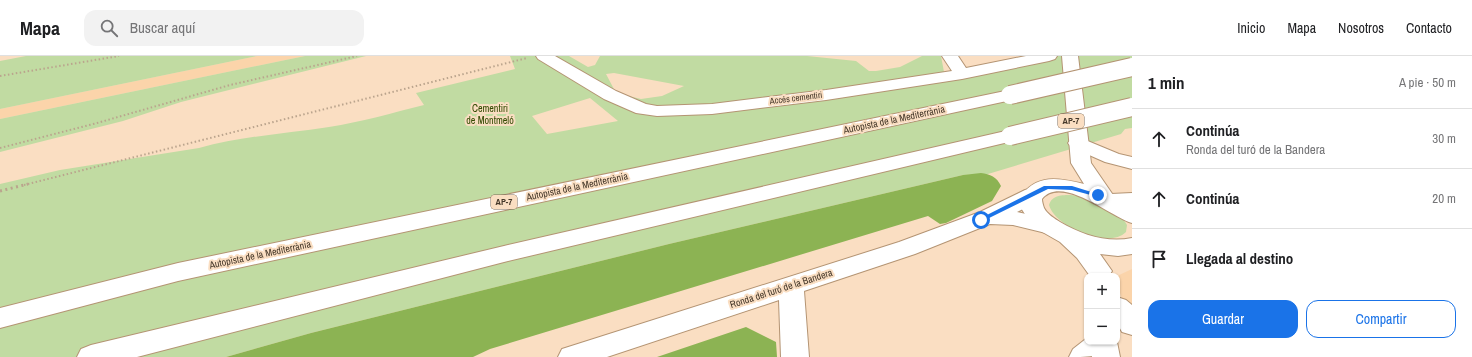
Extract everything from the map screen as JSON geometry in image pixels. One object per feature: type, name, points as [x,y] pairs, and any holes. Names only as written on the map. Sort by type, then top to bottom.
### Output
[{"type":"main road","name":"Accés cementiri","points":[[544,56],[610,95],[642,109],[657,111],[712,108],[826,95],[962,74],[1049,56]]},
{"type":"main road","points":[[950,56],[962,74]]},
{"type":"main road","points":[[1070,56],[1080,153],[1116,200],[1132,216]]},
{"type":"main road","name":"Autopista de la Mediterrània","points":[[0,318],[178,272],[1010,95],[1132,67]]},
{"type":"main road","name":"AP-7","points":[[91,357],[504,254],[1132,107]]},
{"type":"main road","points":[[1080,153],[1132,163]]},
{"type":"main road","points":[[1054,187],[1080,153]]},
{"type":"main road","points":[[1054,187],[1078,189],[1116,200]]},
{"type":"main road","name":"Ronda del turó de la Bandera","points":[[572,357],[907,248],[988,217],[1041,189],[1054,187]]},
{"type":"main road","points":[[1033,194],[1031,202],[1035,212],[1085,252],[1100,273],[1110,259],[1129,246]]},
{"type":"main road","name":"Ronda del turó de la Bandera","points":[[988,217],[1013,218],[1058,231],[1098,246],[1112,248],[1129,246]]},
{"type":"main road","points":[[791,285],[795,357]]},
{"type":"main road","points":[[1119,309],[1126,315],[1132,324]]},
{"type":"main road","points":[[1083,357],[1099,345]]},
{"type":"main road","points":[[1104,345],[1106,357]]},
{"type":"path","points":[[0,76],[119,56]]},
{"type":"path","points":[[0,148],[97,123],[215,89],[357,56]]},
{"type":"path","points":[[0,191],[533,56]]},
{"type":"shaded area","points":[[257,56],[305,56],[0,119],[0,109]]},
{"type":"shaded area","points":[[1132,269],[1132,327],[1120,293],[1120,275]]},
{"type":"green space","points":[[26,56],[257,56],[0,109],[0,61]]},
{"type":"green space","points":[[305,56],[366,56],[181,102],[123,121],[0,152],[0,119]]},
{"type":"green space","name":"Cementiri de Montmeló","points":[[510,56],[569,56],[588,67],[595,65],[600,56],[807,56],[856,61],[869,71],[876,71],[900,67],[922,56],[941,56],[944,72],[1024,56],[1132,56],[1132,128],[1125,129],[1121,134],[988,174],[963,175],[669,244],[311,333],[226,357],[0,357],[0,184],[60,170],[199,148],[247,138],[329,127],[365,120],[424,105],[416,93],[515,69]],"holes":[[[614,73],[684,86],[662,96],[641,99],[616,93],[606,74]],[[590,98],[618,121],[547,134],[532,116]]]},
{"type":"green space","points":[[981,173],[993,176],[1001,186],[992,201],[946,223],[940,224],[928,216],[490,349],[473,357],[226,357],[311,333],[669,244],[963,175]]},
{"type":"green space","points":[[1071,195],[1086,198],[1111,209],[1123,219],[1127,225],[1126,232],[1118,237],[1107,238],[1083,234],[1071,228],[1053,213],[1049,205],[1055,197]]},
{"type":"green space","points":[[746,327],[776,342],[777,357],[657,357]]},
{"type":"route","points":[[981,220],[1033,194],[1036,191],[1047,187],[1072,188],[1098,195]]}]
